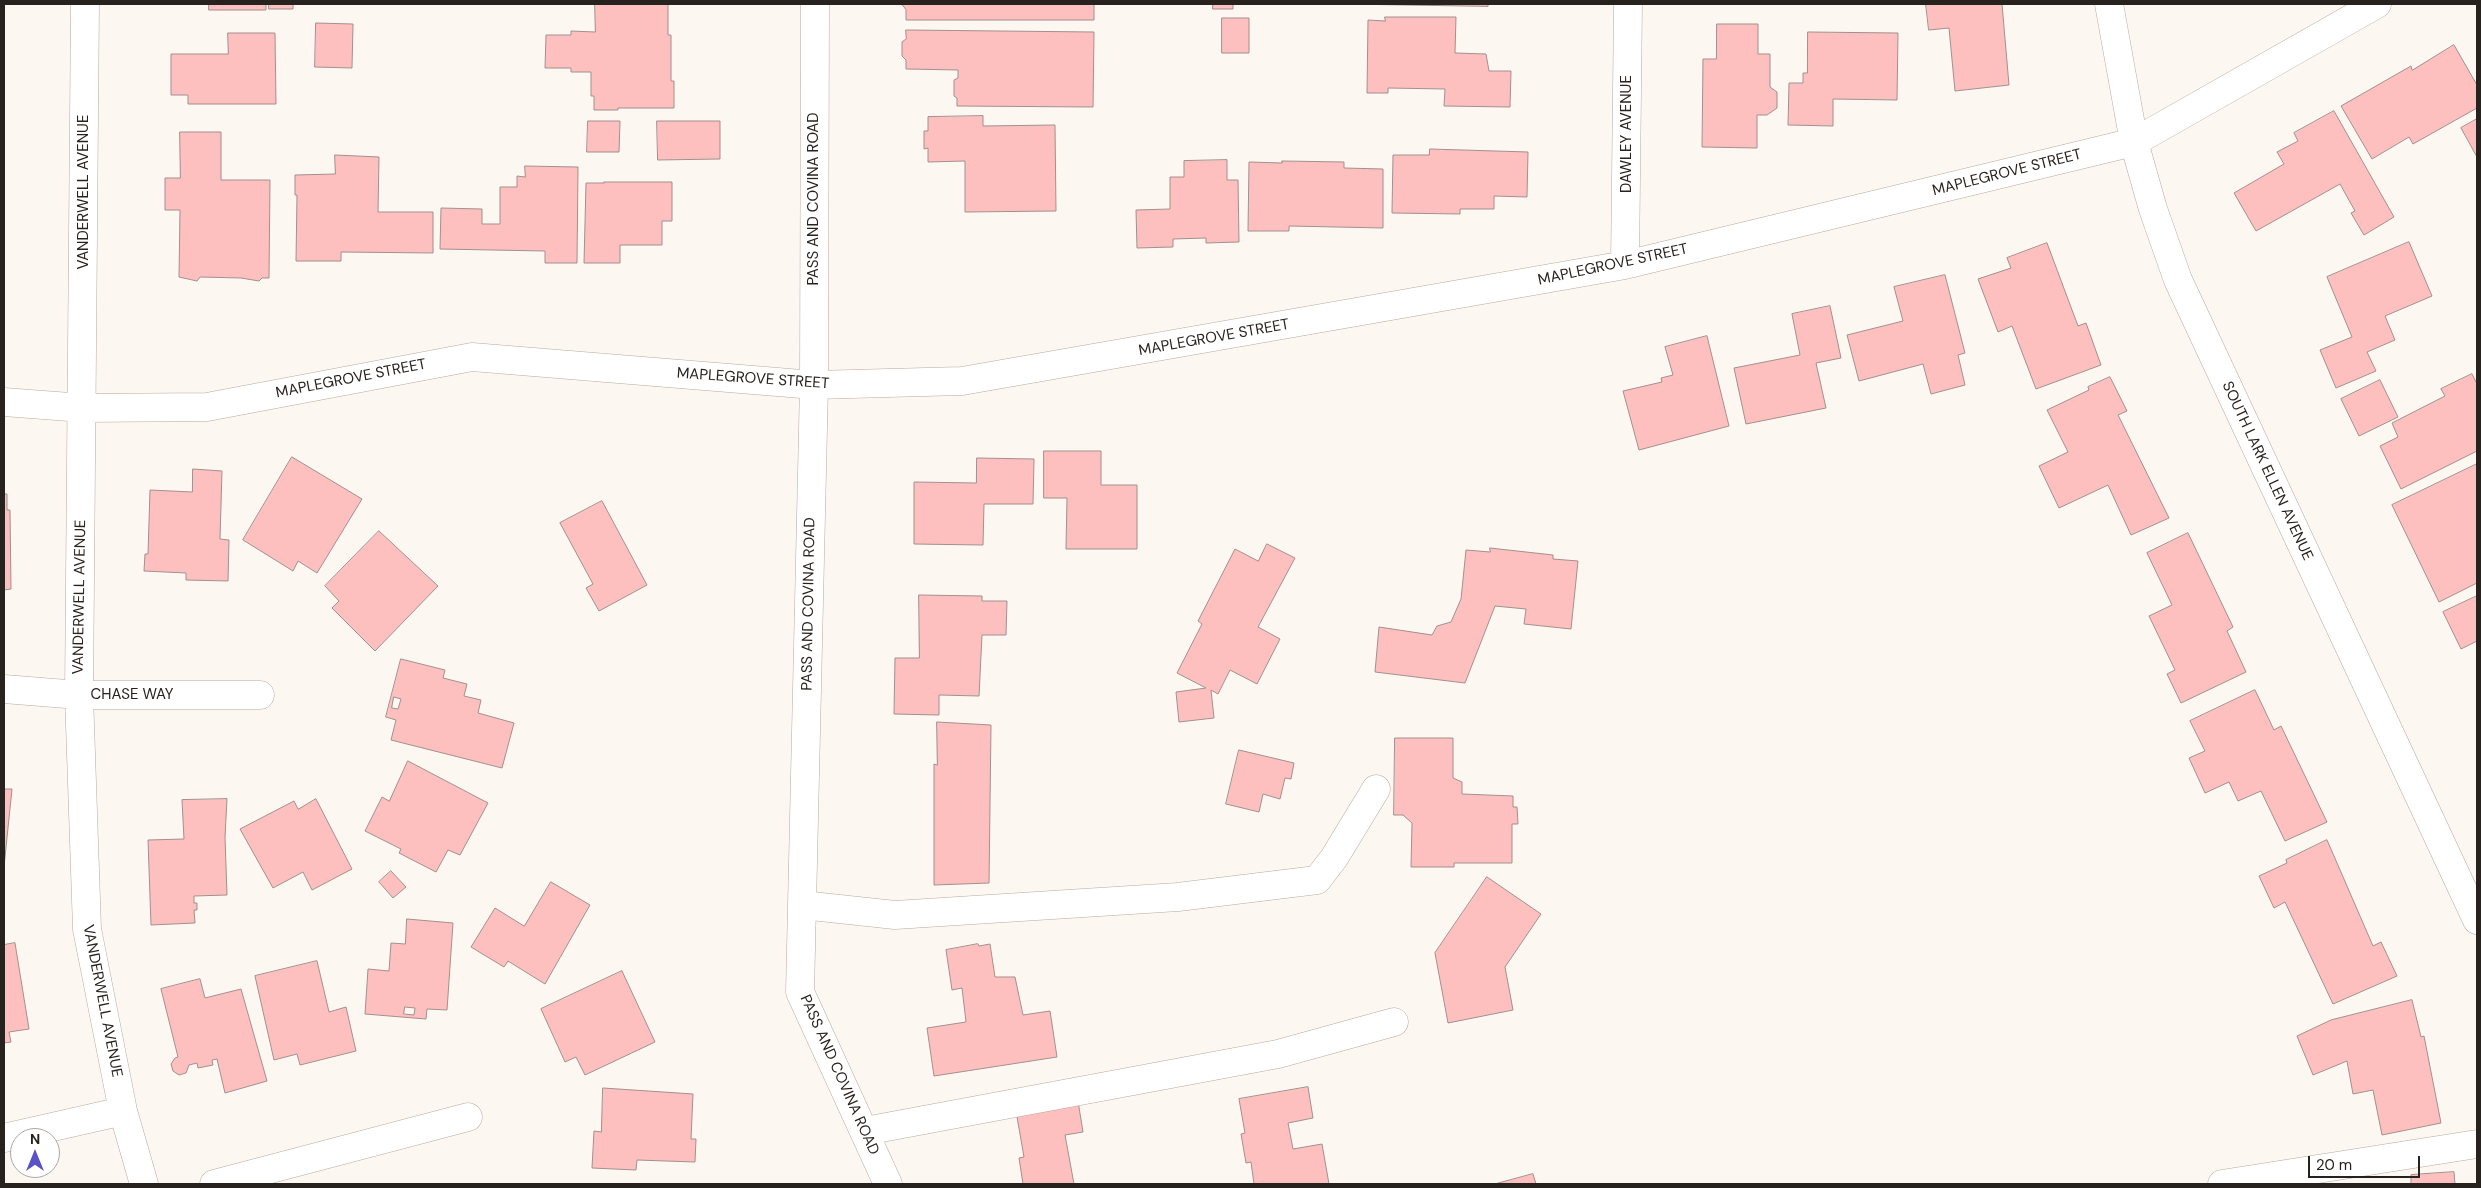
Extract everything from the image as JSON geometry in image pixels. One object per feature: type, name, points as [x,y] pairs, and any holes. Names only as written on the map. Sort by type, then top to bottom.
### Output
[{"type":"street","name":"VANDERWELL AVENUE","points":[[85,4],[83,408],[79,695],[88,930],[123,1111],[144,1184]]},
{"type":"street","name":"PASS AND COVINA ROAD","points":[[815,4],[814,385],[800,992],[888,1184]]},
{"type":"street","name":"DAWLEY AVENUE","points":[[1626,265],[1628,4]]},
{"type":"street","name":"SOUTH LARK ELLEN AVENUE","points":[[2109,4],[2134,142],[2153,209],[2178,280],[2477,920]]},
{"type":"street","name":"MAPLEGROVE STREET","points":[[4,402],[83,408],[207,407],[472,357],[814,385],[962,381],[1626,265],[2134,142],[2378,4]]},
{"type":"street","name":"CHASE WAY","points":[[4,689],[79,695],[260,695]]},
{"type":"street","points":[[802,905],[895,915],[1178,897],[1317,880],[1334,858],[1376,789]]},
{"type":"street","points":[[865,1131],[1278,1054],[1394,1022]]},
{"type":"street","points":[[4,1138],[123,1111]]},
{"type":"street","points":[[214,1184],[468,1117]]},
{"type":"street","points":[[2222,1184],[2477,1144]]},
{"type":"building","points":[[209,4],[266,4],[266,10],[209,10]]},
{"type":"building","points":[[269,4],[293,4],[293,9],[269,9]]},
{"type":"building","points":[[595,4],[668,4],[668,35],[671,35],[671,81],[674,81],[674,108],[594,110],[594,96],[591,96],[591,72],[571,72],[571,68],[545,68],[546,35],[571,35],[571,31],[595,32]]},
{"type":"building","points":[[902,4],[1094,4],[1094,20],[906,20],[906,10]]},
{"type":"building","points":[[1213,4],[1233,4],[1233,9],[1213,9]]},
{"type":"building","points":[[1347,4],[1488,4],[1488,6]]},
{"type":"building","points":[[1926,4],[2002,4],[2009,85],[1955,91],[1949,28],[1929,30]]},
{"type":"building","points":[[1385,17],[1456,17],[1455,53],[1486,54],[1489,71],[1511,71],[1510,107],[1444,106],[1445,89],[1388,88],[1388,93],[1367,93],[1368,20],[1385,21]]},
{"type":"building","points":[[1222,18],[1249,18],[1249,53],[1222,53]]},
{"type":"building","points":[[316,23],[353,24],[352,68],[315,67]]},
{"type":"building","points":[[1717,24],[1758,24],[1758,54],[1770,54],[1770,87],[1777,92],[1777,108],[1767,115],[1757,115],[1757,148],[1702,147],[1703,59],[1716,59]]},
{"type":"building","points":[[906,30],[1094,32],[1093,107],[957,106],[957,98],[954,96],[954,80],[958,78],[958,70],[906,69],[906,60],[902,56],[902,42],[906,39]]},
{"type":"building","points":[[1808,32],[1898,33],[1897,100],[1833,99],[1833,126],[1788,125],[1789,83],[1803,83],[1803,73],[1807,73]]},
{"type":"building","points":[[228,33],[275,33],[276,104],[188,104],[188,95],[171,95],[171,54],[228,54]]},
{"type":"building","points":[[2454,45],[2477,85],[2477,108],[2413,144],[2409,137],[2372,159],[2341,106],[2411,66],[2412,70]]},
{"type":"building","points":[[2334,111],[2394,217],[2364,235],[2351,213],[2355,211],[2340,184],[2256,231],[2234,193],[2284,164],[2277,152],[2298,141],[2294,133]]},
{"type":"building","points":[[983,116],[983,126],[1055,125],[1056,211],[965,212],[965,161],[928,162],[928,148],[924,149],[924,131],[928,131],[928,117]]},
{"type":"building","points":[[2477,119],[2477,157],[2461,128]]},
{"type":"building","points":[[588,121],[620,121],[619,152],[587,152]]},
{"type":"building","points":[[657,121],[720,121],[720,159],[658,160]]},
{"type":"building","points":[[180,132],[221,132],[221,180],[270,180],[269,278],[262,278],[259,281],[241,278],[200,277],[197,281],[179,277],[180,210],[165,210],[165,178],[180,178]]},
{"type":"building","points":[[1430,149],[1528,152],[1527,197],[1494,196],[1494,209],[1460,209],[1460,214],[1392,213],[1393,155],[1429,155]]},
{"type":"building","points":[[335,155],[379,157],[378,212],[433,212],[433,253],[341,252],[341,261],[296,261],[297,195],[295,195],[295,175],[335,174]]},
{"type":"building","points":[[1227,160],[1227,180],[1238,180],[1239,242],[1206,243],[1206,238],[1173,239],[1173,247],[1137,248],[1136,210],[1170,209],[1170,177],[1184,177],[1184,161]]},
{"type":"building","points":[[1282,161],[1344,162],[1344,168],[1383,169],[1383,228],[1289,226],[1289,231],[1248,231],[1249,162],[1282,163]]},
{"type":"building","points":[[525,166],[578,167],[577,263],[545,263],[545,251],[440,249],[441,208],[482,209],[482,224],[500,224],[500,187],[517,187],[517,176],[525,177]]},
{"type":"building","points":[[672,182],[672,221],[662,221],[662,245],[620,245],[620,263],[584,263],[586,183]]},
{"type":"building","points":[[2409,242],[2432,296],[2385,316],[2395,340],[2367,352],[2376,371],[2336,388],[2320,350],[2352,337],[2327,277]]},
{"type":"building","points":[[2047,243],[2078,326],[2086,323],[2101,365],[2036,389],[2012,326],[1998,332],[1978,279],[2011,268],[2007,258]]},
{"type":"building","points":[[1945,275],[1965,353],[1958,355],[1965,385],[1931,394],[1923,364],[1859,381],[1847,335],[1903,321],[1894,287]]},
{"type":"building","points":[[1830,306],[1841,358],[1816,363],[1826,408],[1746,424],[1734,368],[1800,355],[1792,314]]},
{"type":"building","points":[[1707,336],[1729,426],[1639,450],[1623,391],[1662,382],[1661,378],[1673,375],[1665,347]]},
{"type":"building","points":[[2472,374],[2477,384],[2477,451],[2401,489],[2380,446],[2398,437],[2392,423],[2445,396],[2441,389]]},
{"type":"building","points":[[2110,377],[2127,411],[2118,415],[2169,518],[2131,535],[2108,485],[2059,508],[2039,466],[2068,452],[2047,410],[2089,390],[2088,387]]},
{"type":"building","points":[[2380,380],[2398,417],[2359,436],[2341,399]]},
{"type":"building","points":[[1044,451],[1101,451],[1101,485],[1137,485],[1137,549],[1066,549],[1067,498],[1044,498]]},
{"type":"building","points":[[292,457],[362,499],[317,573],[298,561],[293,571],[243,540]]},
{"type":"building","points":[[977,458],[1034,459],[1033,504],[984,504],[983,545],[914,544],[914,482],[976,483]]},
{"type":"building","points":[[2477,464],[2477,583],[2439,602],[2392,505]]},
{"type":"building","points":[[193,469],[222,471],[220,539],[229,540],[228,581],[186,580],[186,573],[144,571],[145,554],[148,554],[150,490],[192,492]]},
{"type":"building","points":[[4,494],[7,494],[7,510],[10,510],[11,589],[4,590]]},
{"type":"building","points":[[602,501],[647,585],[599,611],[586,588],[593,584],[560,523]]},
{"type":"building","points":[[379,531],[438,586],[375,651],[332,608],[339,601],[325,586]]},
{"type":"building","points":[[2188,533],[2233,627],[2227,631],[2246,672],[2181,703],[2167,674],[2175,670],[2149,616],[2172,605],[2147,553]]},
{"type":"building","points":[[1267,544],[1295,558],[1258,627],[1280,639],[1257,684],[1230,670],[1218,694],[1211,690],[1214,718],[1179,722],[1176,692],[1206,688],[1177,673],[1202,624],[1198,621],[1235,549],[1258,561]]},
{"type":"building","points":[[1490,548],[1553,555],[1553,559],[1578,561],[1571,629],[1524,624],[1526,609],[1495,606],[1465,683],[1375,672],[1379,627],[1432,635],[1437,626],[1451,622],[1461,599],[1466,550],[1490,552]]},
{"type":"building","points":[[919,595],[982,596],[982,601],[1007,601],[1006,635],[982,635],[979,696],[939,695],[939,715],[894,714],[895,658],[919,658]]},
{"type":"building","points":[[2477,596],[2477,641],[2461,649],[2443,612]]},
{"type":"building","points":[[401,659],[445,670],[443,678],[467,684],[464,696],[481,700],[478,713],[514,723],[502,768],[391,740],[396,720],[386,717]],"holes":[[[394,697],[401,699],[398,709],[392,708]]]},
{"type":"building","points":[[2255,690],[2274,730],[2281,726],[2327,822],[2285,841],[2261,791],[2238,801],[2229,782],[2205,793],[2189,758],[2205,751],[2190,721]]},
{"type":"building","points":[[937,722],[991,725],[989,883],[934,885],[934,764],[937,765]]},
{"type":"building","points":[[1395,738],[1453,738],[1453,778],[1462,782],[1462,794],[1513,796],[1513,807],[1517,807],[1518,824],[1512,824],[1512,863],[1454,863],[1454,867],[1411,867],[1412,823],[1403,815],[1394,815]]},
{"type":"building","points":[[1239,750],[1294,763],[1291,779],[1285,778],[1280,799],[1263,794],[1259,812],[1226,804]]},
{"type":"building","points":[[408,761],[488,803],[460,855],[448,850],[436,872],[399,853],[401,849],[365,831],[382,797],[389,801]]},
{"type":"building","points":[[4,789],[12,789],[4,867]]},
{"type":"building","points":[[227,799],[225,837],[227,895],[194,896],[194,903],[197,903],[197,910],[194,910],[195,923],[151,925],[148,840],[184,839],[182,800]]},
{"type":"building","points":[[316,799],[352,869],[312,890],[303,872],[273,888],[240,829],[294,801],[298,809]]},
{"type":"building","points":[[2327,840],[2373,946],[2381,942],[2397,976],[2333,1004],[2285,902],[2274,908],[2259,876],[2287,863],[2286,860]]},
{"type":"building","points":[[391,871],[406,887],[393,898],[379,882]]},
{"type":"building","points":[[1487,877],[1541,914],[1505,967],[1513,1010],[1448,1023],[1435,953]]},
{"type":"building","points":[[551,882],[590,905],[545,984],[508,961],[504,967],[471,947],[495,908],[524,926]]},
{"type":"building","points":[[407,919],[453,923],[447,1010],[427,1009],[426,1019],[365,1014],[368,969],[389,971],[391,943],[405,944]],"holes":[[[405,1007],[415,1008],[414,1015],[404,1014]]]},
{"type":"building","points":[[15,943],[29,1029],[9,1032],[11,1042],[4,1043],[4,945]]},
{"type":"building","points":[[978,944],[979,946],[990,944],[995,977],[1015,977],[1023,1015],[1050,1011],[1057,1057],[934,1076],[927,1028],[966,1022],[962,988],[952,990],[946,950]]},
{"type":"building","points":[[317,961],[329,1012],[346,1007],[356,1051],[300,1065],[297,1054],[274,1060],[255,976]]},
{"type":"building","points":[[622,971],[655,1042],[585,1075],[576,1057],[565,1062],[541,1009]]},
{"type":"building","points":[[200,979],[205,998],[241,989],[267,1081],[225,1093],[217,1059],[212,1060],[213,1065],[198,1068],[197,1063],[189,1065],[186,1073],[179,1075],[173,1071],[171,1064],[178,1057],[161,989]]},
{"type":"building","points":[[2412,1000],[2421,1037],[2424,1036],[2441,1123],[2382,1135],[2373,1090],[2353,1094],[2347,1061],[2313,1075],[2297,1036],[2331,1020]]},
{"type":"building","points":[[1308,1087],[1313,1118],[1288,1123],[1293,1149],[1322,1144],[1329,1184],[1254,1184],[1251,1162],[1246,1163],[1241,1134],[1245,1133],[1239,1099]]},
{"type":"building","points":[[603,1088],[693,1094],[691,1139],[696,1139],[695,1162],[637,1160],[636,1170],[592,1168],[594,1131],[601,1132]]},
{"type":"building","points":[[1078,1101],[1083,1132],[1065,1135],[1074,1184],[1023,1184],[1019,1158],[1024,1157],[1016,1111]]},
{"type":"building","points":[[2454,1172],[2455,1184],[2411,1184],[2411,1175]]},
{"type":"building","points":[[1533,1174],[1536,1184],[1495,1184]]}]
